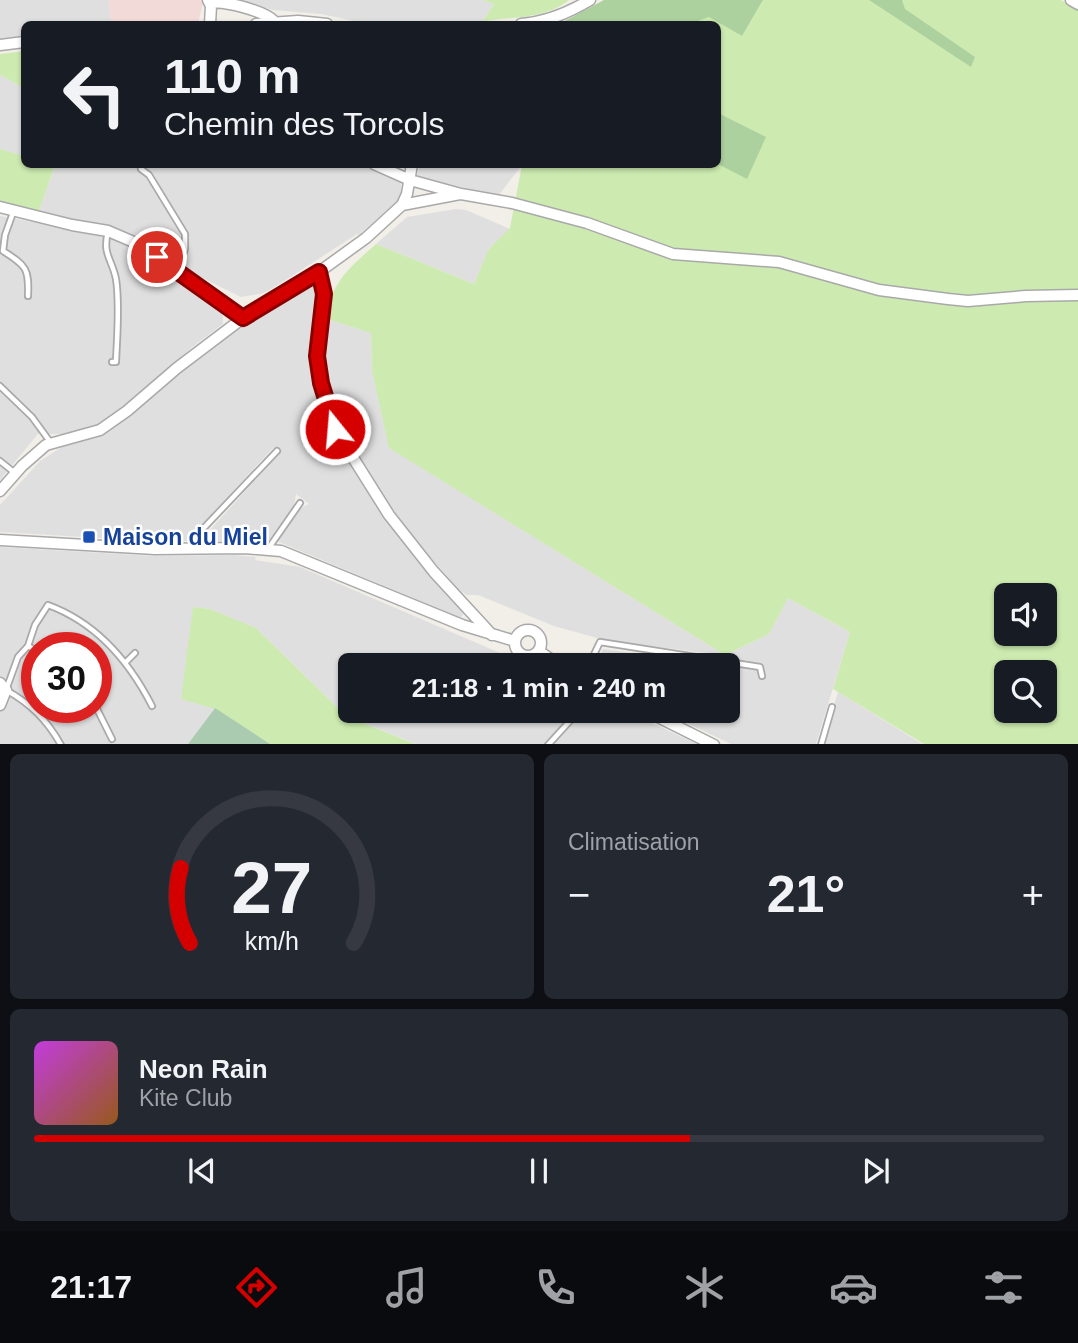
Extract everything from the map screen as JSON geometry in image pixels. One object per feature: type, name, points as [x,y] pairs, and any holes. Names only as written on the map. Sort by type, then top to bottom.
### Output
[{"type":"street","points":[[544,21],[571,12],[590,0]]},
{"type":"street","points":[[1071,0],[1078,4]]},
{"type":"street","points":[[210,21],[209,1],[227,2],[262,13],[274,21]]},
{"type":"street","points":[[0,45],[21,42]]},
{"type":"street","points":[[383,168],[410,180],[461,194],[512,202],[587,223],[673,254],[779,262],[879,290],[968,301],[1078,295]]},
{"type":"street","points":[[0,491],[46,445],[100,430],[243,318],[319,272],[366,238],[402,205],[412,168]]},
{"type":"street","points":[[402,205],[461,194]]},
{"type":"street","points":[[0,207],[108,231],[136,243],[243,318]]},
{"type":"street","points":[[319,272],[324,294],[317,356],[321,383],[335,429],[389,515],[434,572],[492,635]]},
{"type":"street","points":[[0,540],[155,549],[244,548],[281,551],[462,625],[515,641]]},
{"type":"street","points":[[462,625],[470,611]]},
{"type":"street","points":[[531,630],[541,638],[539,651],[532,656],[523,655],[516,649],[515,641],[523,631],[531,630]]},
{"type":"street","points":[[0,705],[3,686]]},
{"type":"street","points":[[671,723],[714,744]]},
{"type":"lane","points":[[141,169],[149,175],[186,234],[185,249],[177,271]]},
{"type":"lane","points":[[14,210],[5,235],[3,251],[20,262],[29,273],[28,296]]},
{"type":"lane","points":[[108,231],[104,246],[116,279],[116,362],[111,362]]},
{"type":"lane","points":[[0,386],[32,417],[52,443]]},
{"type":"lane","points":[[189,549],[200,533],[278,451]]},
{"type":"lane","points":[[0,461],[16,473]]},
{"type":"lane","points":[[268,550],[300,503]]},
{"type":"lane","points":[[33,632],[48,605],[83,622],[94,632]]},
{"type":"lane","points":[[595,653],[600,642],[670,653]]},
{"type":"lane","points":[[112,650],[125,662],[152,706]]},
{"type":"lane","points":[[125,662],[135,653]]},
{"type":"lane","points":[[21,654],[3,686],[41,715],[61,744]]},
{"type":"lane","points":[[740,664],[760,667],[762,676]]},
{"type":"lane","points":[[821,744],[832,707]]},
{"type":"lane","points":[[104,723],[112,739]]},
{"type":"lane","points":[[548,744],[568,723]]},
{"type":"shaded area","points":[[0,0],[108,0],[112,21],[21,21],[21,36],[0,39]]},
{"type":"shaded area","points":[[108,0],[203,2],[199,21],[112,21]]},
{"type":"shaded area","points":[[236,0],[482,0],[494,4],[483,21],[354,21],[321,14],[273,10]]},
{"type":"shaded area","points":[[0,75],[21,86],[21,155],[0,149]]},
{"type":"shaded area","points":[[54,168],[372,168],[401,182],[401,194],[396,202],[359,235],[264,293],[241,297],[176,265],[177,263],[136,239],[109,227],[39,211]]},
{"type":"shaded area","points":[[419,168],[520,168],[498,196],[417,176]]},
{"type":"shaded area","points":[[456,209],[466,210],[510,229],[488,250],[474,284],[376,244],[407,217]]},
{"type":"shaded area","points":[[0,216],[111,236],[129,244],[222,307],[223,324],[191,348],[126,407],[97,426],[77,434],[38,434],[0,480]]},
{"type":"shaded area","points":[[311,282],[318,301],[314,361],[333,432],[367,487],[429,575],[465,611],[461,618],[279,542],[278,538],[299,509],[309,504],[296,494],[294,506],[272,538],[264,542],[200,541],[279,454],[273,448],[187,541],[0,532],[0,505],[40,461],[62,447],[100,435],[117,425],[237,327]]},
{"type":"shaded area","points":[[324,318],[371,333],[372,371],[390,448],[722,653],[608,641],[554,626],[478,595],[467,595],[458,589],[390,510],[356,454],[329,382],[324,356]]},
{"type":"shaded area","points":[[0,547],[154,556],[256,557],[255,560],[300,567],[500,653],[338,653],[338,708],[256,628],[210,609],[193,607],[215,708],[188,744],[0,744]]},
{"type":"shaded area","points":[[788,598],[850,632],[816,744],[731,744],[687,723],[740,723],[740,653],[729,653],[769,634]]},
{"type":"shaded area","points":[[603,649],[630,653],[601,653]]},
{"type":"shaded area","points":[[838,692],[922,744],[822,744]]},
{"type":"shaded area","points":[[364,723],[565,723],[544,744],[416,744]]},
{"type":"shaded area","points":[[574,723],[652,723],[697,744],[554,744]]},
{"type":"green space","points":[[482,0],[569,0],[539,14],[483,21],[494,4]]},
{"type":"green space","points":[[604,0],[763,0],[742,36],[721,24],[721,21],[709,17],[698,21],[565,21]]},
{"type":"green space","points":[[763,0],[1061,0],[1078,10],[1078,744],[924,744],[833,689],[850,632],[788,598],[769,634],[729,653],[722,653],[389,448],[372,371],[371,333],[324,318],[343,276],[376,244],[474,284],[488,250],[510,228],[521,168],[721,168],[721,23],[742,36]]},
{"type":"green space","points":[[869,0],[902,0],[905,9],[975,57],[971,67]]},
{"type":"green space","points":[[709,16],[717,21],[696,21]]},
{"type":"green space","points":[[21,51],[21,86],[0,75],[0,54]]},
{"type":"green space","points":[[721,114],[766,137],[747,179],[721,166]]},
{"type":"green space","points":[[0,149],[21,155],[21,168],[54,168],[39,211],[0,201]]},
{"type":"green space","points":[[193,607],[210,609],[256,628],[338,708],[338,723],[363,723],[415,744],[270,744],[215,709],[181,699]]},
{"type":"green space","points":[[215,708],[270,744],[188,744]]},
{"type":"place","name":"Maison du Miel","points":[[89,537]]},
{"type":"route","points":[[157,257],[243,318],[319,272],[324,294],[317,356],[321,383],[335,429]]}]
